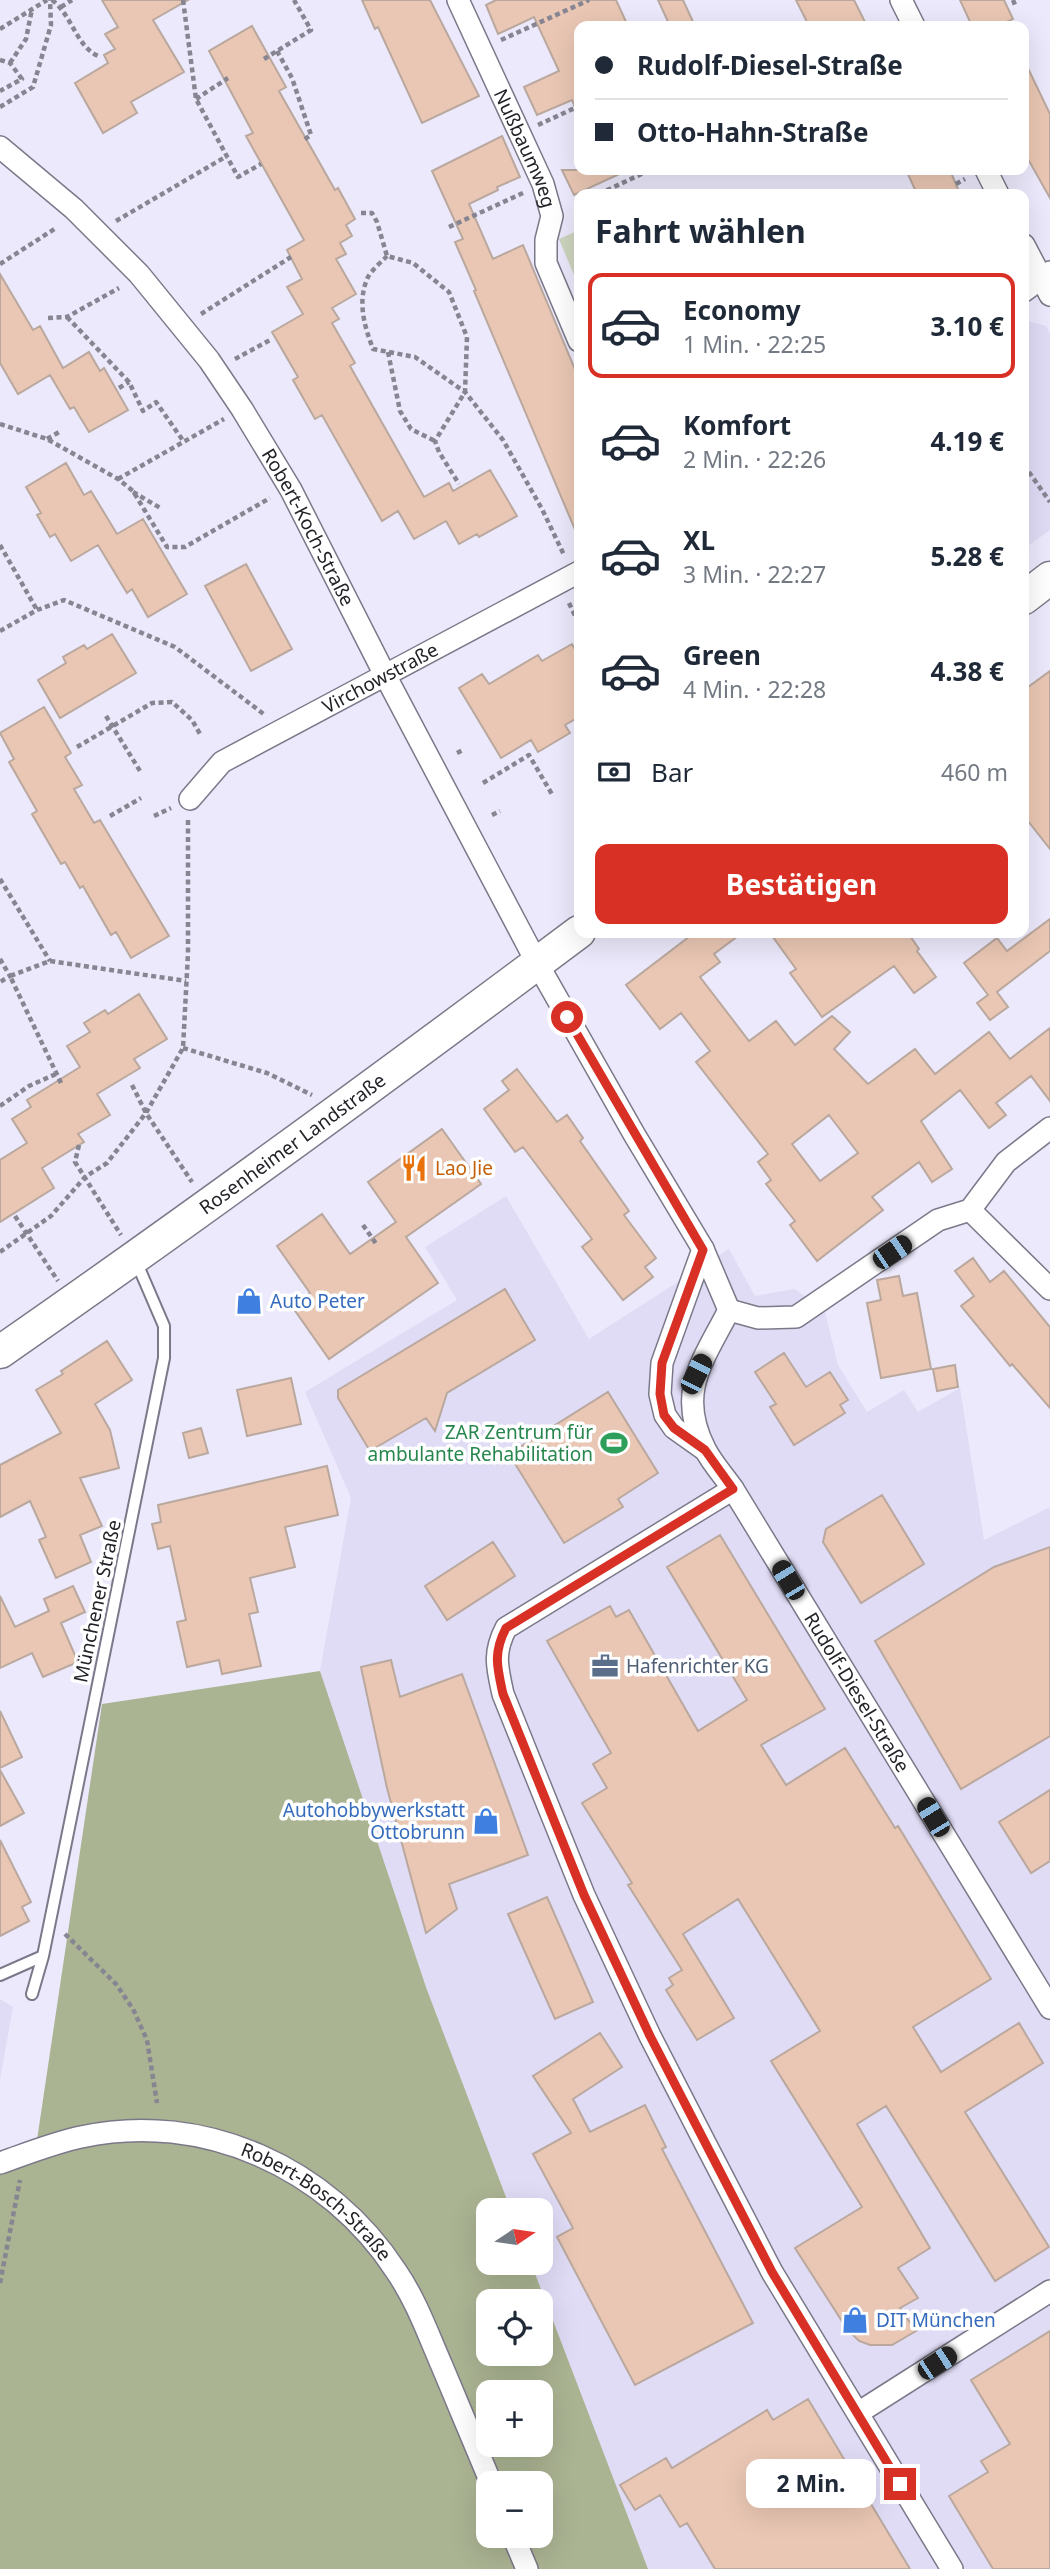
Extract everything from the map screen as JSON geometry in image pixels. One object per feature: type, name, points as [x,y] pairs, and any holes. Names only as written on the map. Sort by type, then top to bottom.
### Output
[{"type":"main road","points":[[1029,594],[1050,578]]},
{"type":"main road","name":"Rosenheimer Landstraße","points":[[0,1352],[353,1102],[574,936]]},
{"type":"street","name":"Nußbaumweg","points":[[458,0],[543,184],[552,216],[546,240],[546,263],[574,329]]},
{"type":"street","points":[[901,0],[912,21]]},
{"type":"street","name":"Robert-Koch-Straße","points":[[0,147],[75,209],[139,274],[209,360],[242,409],[291,490],[537,963]]},
{"type":"street","points":[[1029,256],[1041,284]]},
{"type":"street","name":"Virchowstraße","points":[[190,799],[222,762],[574,575]]},
{"type":"street","points":[[537,963],[703,1250],[729,1310],[758,1318],[796,1317],[938,1220],[970,1210],[1006,1162],[1050,1128]]},
{"type":"street","points":[[970,1210],[1050,1289]]},
{"type":"street","name":"Rudolf-Diesel-Straße","points":[[703,1250],[662,1363],[660,1394],[664,1415],[674,1428],[705,1450]]},
{"type":"street","name":"Rudolf-Diesel-Straße","points":[[729,1310],[696,1374],[690,1399],[695,1424],[705,1450],[733,1489],[1050,2008]]},
{"type":"street","points":[[733,1489],[506,1628],[498,1643],[496,1663],[503,1694],[584,1895],[650,2036],[772,2272],[952,2569]]},
{"type":"street","name":"Robert-Bosch-Straße","points":[[0,2163],[81,2137],[136,2131],[177,2133],[221,2141],[255,2152],[284,2165],[316,2185],[349,2212],[375,2240],[397,2272],[420,2313],[486,2471]]},
{"type":"street","points":[[858,2413],[1050,2291]]},
{"type":"street","points":[[518,2548],[527,2569]]},
{"type":"lane","name":"Münchener Straße","points":[[32,1994],[43,1956],[164,1358],[164,1326],[135,1258]]},
{"type":"lane","points":[[0,1975],[43,1956]]},
{"type":"path","points":[[50,0],[61,7],[88,52],[98,57]]},
{"type":"path","points":[[0,29],[50,0]]},
{"type":"path","points":[[0,107],[33,88],[51,25],[50,0]]},
{"type":"path","points":[[61,7],[72,0]]},
{"type":"path","points":[[183,0],[196,99],[237,177],[261,164]]},
{"type":"path","points":[[264,59],[311,30],[294,0]]},
{"type":"path","points":[[481,49],[589,0]]},
{"type":"path","points":[[10,63],[26,39],[32,9]]},
{"type":"path","points":[[277,51],[292,78],[311,135],[302,141]]},
{"type":"path","points":[[0,60],[10,63],[22,79],[0,91]]},
{"type":"path","points":[[196,99],[228,78]]},
{"type":"path","points":[[521,133],[574,108]]},
{"type":"path","points":[[128,214],[227,156]]},
{"type":"path","points":[[610,189],[639,175]]},
{"type":"path","points":[[449,227],[543,184]]},
{"type":"path","points":[[361,214],[372,213],[387,256]]},
{"type":"path","points":[[0,264],[56,228]]},
{"type":"path","points":[[387,256],[369,276],[362,306],[365,328],[373,349],[415,357],[465,393],[503,440],[574,570]]},
{"type":"path","points":[[387,256],[413,263],[449,292],[467,337],[465,393],[435,440]]},
{"type":"path","points":[[201,314],[291,257]]},
{"type":"path","points":[[48,318],[67,317],[119,288]]},
{"type":"path","points":[[67,317],[130,382],[143,411],[156,402],[184,442]]},
{"type":"path","points":[[235,359],[272,339]]},
{"type":"path","points":[[388,352],[400,411],[411,429],[435,440],[439,452],[459,484]]},
{"type":"path","points":[[119,388],[130,382]]},
{"type":"path","points":[[118,479],[242,409]]},
{"type":"path","points":[[0,424],[47,439],[118,479],[162,509]]},
{"type":"path","points":[[47,439],[61,431]]},
{"type":"path","points":[[1029,472],[1050,502]]},
{"type":"path","points":[[133,491],[167,547],[185,547],[272,497]]},
{"type":"path","points":[[0,545],[37,610]]},
{"type":"path","points":[[0,631],[37,610],[64,600],[175,647],[261,712],[278,732]]},
{"type":"path","points":[[77,747],[152,703],[172,702],[192,720],[200,734]]},
{"type":"path","points":[[106,716],[140,771]]},
{"type":"path","points":[[457,753],[463,750]]},
{"type":"path","points":[[483,783],[529,755],[553,796]]},
{"type":"path","points":[[110,816],[141,797]]},
{"type":"path","points":[[0,1252],[51,1216],[85,1177],[107,1163],[146,1113],[183,1048],[188,953],[187,836],[190,799]]},
{"type":"path","points":[[492,815],[500,811]]},
{"type":"path","points":[[0,879],[50,961]]},
{"type":"path","points":[[0,959],[61,1083]]},
{"type":"path","points":[[0,982],[50,961],[186,981]]},
{"type":"path","points":[[183,1048],[267,1073],[312,1095]]},
{"type":"path","points":[[0,1106],[29,1086],[56,1074]]},
{"type":"path","points":[[132,1085],[146,1113],[209,1206]]},
{"type":"path","points":[[79,1145],[75,1162],[102,1205]]},
{"type":"path","points":[[15,1216],[38,1251]]},
{"type":"path","points":[[363,1225],[377,1245]]},
{"type":"path","points":[[49,1925],[71,1937],[116,1984],[134,2009],[147,2040],[157,2102]]},
{"type":"path","points":[[0,2283],[20,2188],[23,2155]]},
{"type":"shaded area","points":[[1029,321],[1046,326],[1050,334],[1050,530],[1029,545]]},
{"type":"shaded area","points":[[506,1196],[589,1339],[729,1249],[755,1296],[795,1289],[825,1312],[838,1365],[867,1412],[904,1390],[918,1412],[960,1388],[984,1540],[1050,1507],[1050,2569],[648,2569],[553,2321],[553,2289],[541,2289],[536,2275],[553,2275],[553,2198],[506,2198],[427,1990],[320,1671],[351,1498],[305,1392],[457,1300],[425,1247]]},
{"type":"shaded area","points":[[0,1999],[13,2007],[0,2080]]},
{"type":"green space","points":[[574,232],[574,275],[559,239]]},
{"type":"green space","points":[[320,1671],[427,1990],[506,2198],[476,2198],[476,2275],[536,2275],[541,2289],[476,2289],[476,2366],[553,2366],[553,2321],[648,2569],[0,2569],[0,2172],[34,2160],[102,1704]]},
{"type":"building","points":[[102,0],[188,0],[153,20],[184,72],[131,102],[137,113],[103,133],[75,83],[108,63],[104,55],[115,49],[105,34],[118,27]]},
{"type":"building","points":[[362,0],[430,0],[479,96],[422,123],[378,27],[375,29]]},
{"type":"building","points":[[496,0],[616,0],[626,21],[574,21],[574,105],[572,100],[537,115],[524,87],[559,71],[534,17],[498,34],[486,5]]},
{"type":"building","points":[[658,0],[683,0],[693,21],[668,21]]},
{"type":"building","points":[[796,0],[854,0],[864,21],[806,21]]},
{"type":"building","points":[[960,0],[1004,0],[1013,19],[1009,21],[970,21]]},
{"type":"building","points":[[252,26],[286,87],[279,91],[335,190],[338,188],[355,219],[346,225],[352,236],[340,243],[346,254],[336,259],[356,294],[332,308],[339,319],[332,323],[355,363],[350,366],[424,497],[449,483],[453,491],[490,470],[517,516],[479,537],[477,534],[459,544],[446,521],[414,539],[398,511],[382,521],[322,415],[315,419],[293,380],[298,377],[272,332],[303,314],[287,287],[302,279],[287,250],[304,240],[246,136],[253,133],[209,51]]},
{"type":"building","points":[[1029,70],[1050,114],[1050,198],[1029,161]]},
{"type":"building","points":[[502,136],[520,177],[469,204],[493,259],[523,245],[574,367],[574,527],[474,291],[476,290],[455,242],[463,239],[432,171]]},
{"type":"building","points":[[562,170],[574,170],[574,175],[617,175],[587,189],[574,189],[574,195]]},
{"type":"building","points":[[908,175],[952,175],[958,189],[915,189]]},
{"type":"building","points":[[0,274],[33,330],[40,326],[63,368],[89,352],[100,371],[104,368],[128,410],[89,432],[74,407],[70,409],[50,375],[18,394],[0,363]]},
{"type":"building","points":[[66,463],[84,495],[91,491],[117,534],[143,519],[187,594],[148,617],[132,589],[127,593],[98,545],[71,561],[55,534],[50,537],[37,515],[41,513],[26,487]]},
{"type":"building","points":[[246,564],[292,649],[251,671],[205,586]]},
{"type":"building","points":[[112,634],[136,673],[60,718],[38,680],[66,663],[63,657],[84,645],[87,649]]},
{"type":"building","points":[[572,644],[574,648],[574,720],[565,725],[570,733],[538,752],[531,740],[501,758],[459,688],[482,674],[489,684],[538,655],[542,661]]},
{"type":"building","points":[[1050,671],[1050,849],[1029,822],[1029,686]]},
{"type":"building","points":[[44,707],[71,753],[65,757],[82,785],[74,789],[94,823],[100,820],[169,936],[131,958],[116,932],[111,935],[83,886],[80,888],[65,862],[61,864],[32,814],[37,811],[9,762],[14,759],[0,733]]},
{"type":"building","points":[[1050,919],[1050,951],[997,992],[1008,1007],[990,1020],[977,1003],[988,995],[964,963],[997,938],[1007,951],[1024,938],[1029,938],[1029,935]]},
{"type":"building","points":[[687,938],[735,938],[714,954],[720,962],[700,977],[749,1041],[776,1021],[795,1045],[832,1016],[850,1032],[834,1049],[868,1084],[915,1049],[935,1074],[989,1032],[1010,1059],[1050,1028],[1050,1101],[1031,1076],[996,1103],[1006,1115],[989,1128],[960,1090],[921,1121],[952,1169],[932,1182],[919,1162],[872,1197],[883,1210],[817,1261],[790,1225],[795,1221],[766,1184],[771,1180],[758,1162],[768,1154],[696,1062],[710,1051],[681,1013],[660,1029],[626,985]],"holes":[[[829,1115],[858,1153],[820,1181],[792,1144]]]},
{"type":"building","points":[[774,938],[911,938],[919,949],[917,951],[936,977],[914,993],[894,966],[822,1017],[790,973],[796,969]]},
{"type":"building","points":[[139,994],[167,1039],[134,1059],[140,1068],[97,1094],[110,1115],[78,1134],[84,1142],[42,1168],[54,1188],[0,1222],[0,1160],[27,1143],[12,1119],[31,1107],[27,1100],[80,1067],[67,1046],[90,1032],[84,1023],[105,1010],[108,1014]]},
{"type":"building","points":[[517,1069],[557,1122],[567,1115],[583,1138],[580,1141],[629,1211],[624,1215],[656,1258],[645,1267],[653,1277],[623,1300],[582,1247],[592,1239],[523,1147],[515,1152],[484,1109],[509,1090],[502,1081]]},
{"type":"building","points":[[442,1129],[481,1184],[406,1237],[438,1283],[329,1359],[291,1305],[310,1293],[277,1246],[322,1214],[350,1254],[396,1222],[368,1182]]},
{"type":"building","points":[[973,1258],[990,1282],[1004,1271],[1050,1327],[1050,1408],[1012,1364],[1010,1366],[961,1306],[974,1296],[955,1271]]},
{"type":"building","points":[[899,1276],[903,1296],[917,1293],[931,1369],[881,1378],[867,1303],[881,1300],[877,1280]]},
{"type":"building","points":[[505,1289],[535,1340],[447,1393],[435,1431],[426,1418],[370,1451],[338,1398],[338,1390]]},
{"type":"building","points":[[107,1341],[132,1380],[95,1404],[110,1430],[119,1468],[80,1478],[102,1526],[80,1535],[91,1562],[56,1578],[39,1540],[46,1537],[30,1501],[0,1517],[0,1465],[61,1433],[36,1390],[63,1374],[61,1371]]},
{"type":"building","points":[[784,1353],[806,1387],[830,1372],[848,1400],[840,1405],[845,1413],[794,1445],[770,1407],[776,1404],[755,1372]]},
{"type":"building","points":[[955,1365],[958,1387],[937,1391],[933,1369]]},
{"type":"building","points":[[291,1378],[301,1424],[247,1436],[237,1390]]},
{"type":"building","points":[[608,1392],[658,1473],[618,1499],[623,1507],[564,1543],[509,1454]]},
{"type":"building","points":[[201,1428],[208,1453],[189,1458],[183,1433]]},
{"type":"building","points":[[327,1466],[338,1515],[285,1527],[295,1567],[250,1578],[258,1612],[249,1614],[261,1666],[222,1674],[219,1660],[187,1667],[177,1622],[186,1620],[170,1546],[158,1549],[152,1524],[161,1522],[158,1505]]},
{"type":"building","points":[[882,1495],[924,1564],[861,1603],[823,1542],[826,1529]]},
{"type":"building","points":[[720,1535],[825,1709],[761,1745],[786,1785],[845,1748],[895,1828],[898,1826],[991,1979],[913,2027],[941,2072],[1019,2023],[1043,2063],[965,2112],[1049,2247],[995,2281],[886,2106],[857,2124],[930,2248],[898,2268],[918,2298],[900,2308],[916,2331],[892,2345],[870,2345],[859,2341],[847,2329],[795,2248],[862,2207],[771,2061],[820,2031],[738,1899],[683,1934],[734,2018],[697,2040],[666,1990],[673,1985],[669,1978],[682,1970],[628,1885],[632,1883],[582,1803],[607,1788],[593,1764],[611,1753],[547,1641],[610,1606],[616,1617],[629,1610],[698,1731],[747,1700],[667,1567]]},
{"type":"building","points":[[493,1542],[515,1576],[447,1620],[425,1586]]},
{"type":"building","points":[[1050,1547],[1050,1736],[961,1789],[875,1641],[994,1567]]},
{"type":"building","points":[[73,1586],[85,1612],[61,1623],[78,1662],[43,1677],[32,1653],[0,1668],[0,1596],[15,1627],[49,1611],[44,1599]]},
{"type":"building","points":[[391,1660],[400,1697],[462,1674],[528,1855],[449,1884],[457,1909],[426,1933],[387,1788],[361,1667]]},
{"type":"building","points":[[0,1711],[22,1757],[0,1768]]},
{"type":"building","points":[[0,1770],[24,1813],[0,1826]]},
{"type":"building","points":[[1050,1790],[1050,1861],[1031,1873],[999,1822]]},
{"type":"building","points":[[0,1840],[31,1902],[22,1907],[29,1921],[0,1936]]},
{"type":"building","points":[[547,1897],[593,2002],[555,2019],[508,1914]]},
{"type":"building","points":[[600,2033],[622,2067],[573,2099],[590,2132],[645,2105],[666,2147],[662,2149],[753,2323],[635,2385],[557,2237],[573,2228],[533,2154],[571,2133],[533,2076]]},
{"type":"building","points":[[1050,2331],[1050,2569],[993,2569],[949,2496],[988,2472],[981,2461],[1010,2444],[971,2380]]},
{"type":"building","points":[[808,2399],[910,2569],[715,2569],[687,2523],[680,2527],[660,2495],[635,2510],[620,2485],[666,2458],[672,2468],[767,2410],[773,2420]]},
{"type":"place","name":"Lao Jie","points":[[414,1168]]},
{"type":"place","name":"Auto Peter","points":[[249,1301]]},
{"type":"place","name":"ZAR Zentrum für ambulante Rehabilitation","points":[[614,1443]]},
{"type":"place","name":"Hafenrichter KG","points":[[605,1666]]},
{"type":"place","name":"Autohobbywerkstatt Ottobrunn","points":[[486,1821]]},
{"type":"place","name":"DIT München","points":[[855,2320]]},
{"type":"route","points":[[567,1017],[703,1250],[662,1363],[660,1394],[664,1415],[674,1428],[705,1450],[733,1489],[506,1628],[498,1643],[496,1663],[503,1694],[584,1895],[650,2036],[772,2272],[900,2484]]}]
